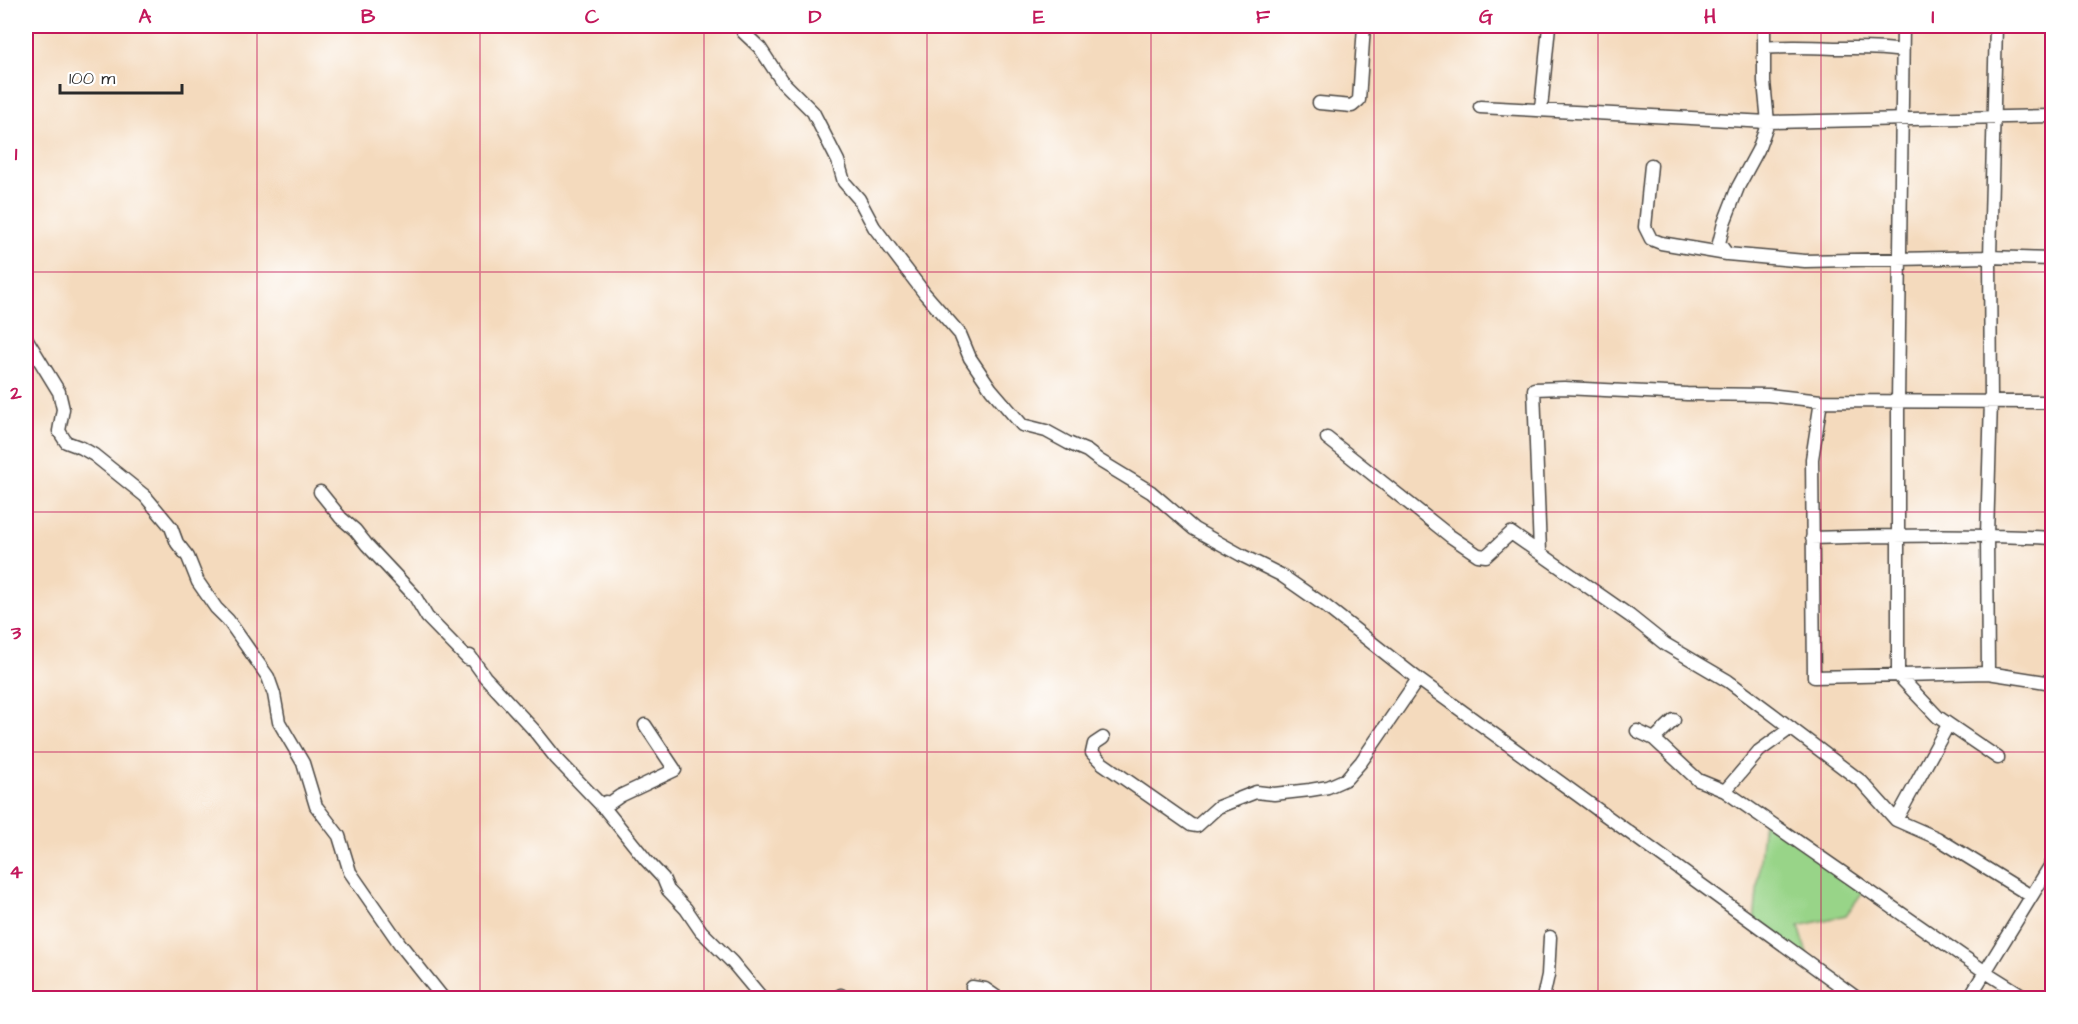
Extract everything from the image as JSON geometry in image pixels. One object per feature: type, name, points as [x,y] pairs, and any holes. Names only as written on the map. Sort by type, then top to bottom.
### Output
[{"type":"street","points":[[742,26],[743,32],[760,48],[781,80],[813,112],[838,161],[844,182],[859,199],[874,226],[925,294],[960,334],[970,358],[991,389],[1022,425],[1046,431],[1087,451],[1152,492],[1194,529],[1281,575],[1324,605],[1418,679],[1857,999]]},
{"type":"street","points":[[1319,103],[1352,106],[1359,100],[1364,26]]},
{"type":"street","points":[[1541,109],[1549,26]]},
{"type":"street","points":[[1727,254],[1719,243],[1724,223],[1738,187],[1758,150],[1768,122],[1764,82],[1764,26]]},
{"type":"street","points":[[1904,26],[1898,402],[1898,675],[1938,717],[1998,758]]},
{"type":"street","points":[[1989,673],[1987,535],[1991,401],[1990,257],[1996,26]]},
{"type":"street","points":[[1764,48],[1807,45],[1843,48],[1878,47],[1902,51]]},
{"type":"street","points":[[1480,108],[1541,109],[1768,122],[2052,116]]},
{"type":"street","points":[[1651,165],[1645,228],[1651,239],[1661,243],[1727,254],[1805,261],[1990,257],[2052,259]]},
{"type":"street","points":[[26,339],[59,392],[63,409],[59,431],[66,442],[94,455],[146,496],[171,527],[177,543],[188,557],[198,582],[268,677],[279,722],[303,763],[316,806],[339,836],[350,872],[400,944],[443,999]]},
{"type":"street","points":[[1540,552],[1534,389],[1768,395],[1821,401],[2052,402]]},
{"type":"street","points":[[1821,401],[1812,459],[1815,677],[1989,673],[2052,683]]},
{"type":"street","points":[[1327,438],[1450,536],[1478,555],[1486,556],[1510,533],[1540,552],[1665,644],[1728,681],[1791,728],[1862,782],[1896,820],[1937,838],[2031,896]]},
{"type":"street","points":[[320,492],[340,518],[355,530],[414,595],[427,618],[468,659],[470,656],[485,677],[602,807],[645,860],[663,878],[668,890],[686,909],[701,931],[732,962],[762,999]]},
{"type":"street","points":[[1812,538],[1899,535],[2052,538]]},
{"type":"street","points":[[1103,738],[1094,744],[1092,753],[1102,763],[1191,825],[1197,826],[1218,807],[1256,792],[1274,794],[1310,790],[1328,787],[1346,779],[1361,762],[1418,679]]},
{"type":"street","points":[[1654,739],[1674,720]]},
{"type":"street","points":[[1896,820],[1948,724]]},
{"type":"street","points":[[602,807],[606,802],[610,803],[675,770],[645,725]]},
{"type":"street","points":[[1725,791],[1759,751],[1791,728]]},
{"type":"street","points":[[1637,731],[1654,739],[1698,780],[1725,791],[1984,971],[2028,999]]},
{"type":"street","points":[[1969,999],[2052,863]]},
{"type":"street","points":[[1543,999],[1548,975],[1550,938]]},
{"type":"street","points":[[972,987],[985,989],[998,999]]},
{"type":"green space","points":[[1764,818],[1865,889],[1846,915],[1799,926],[1810,964],[1754,923]]}]
